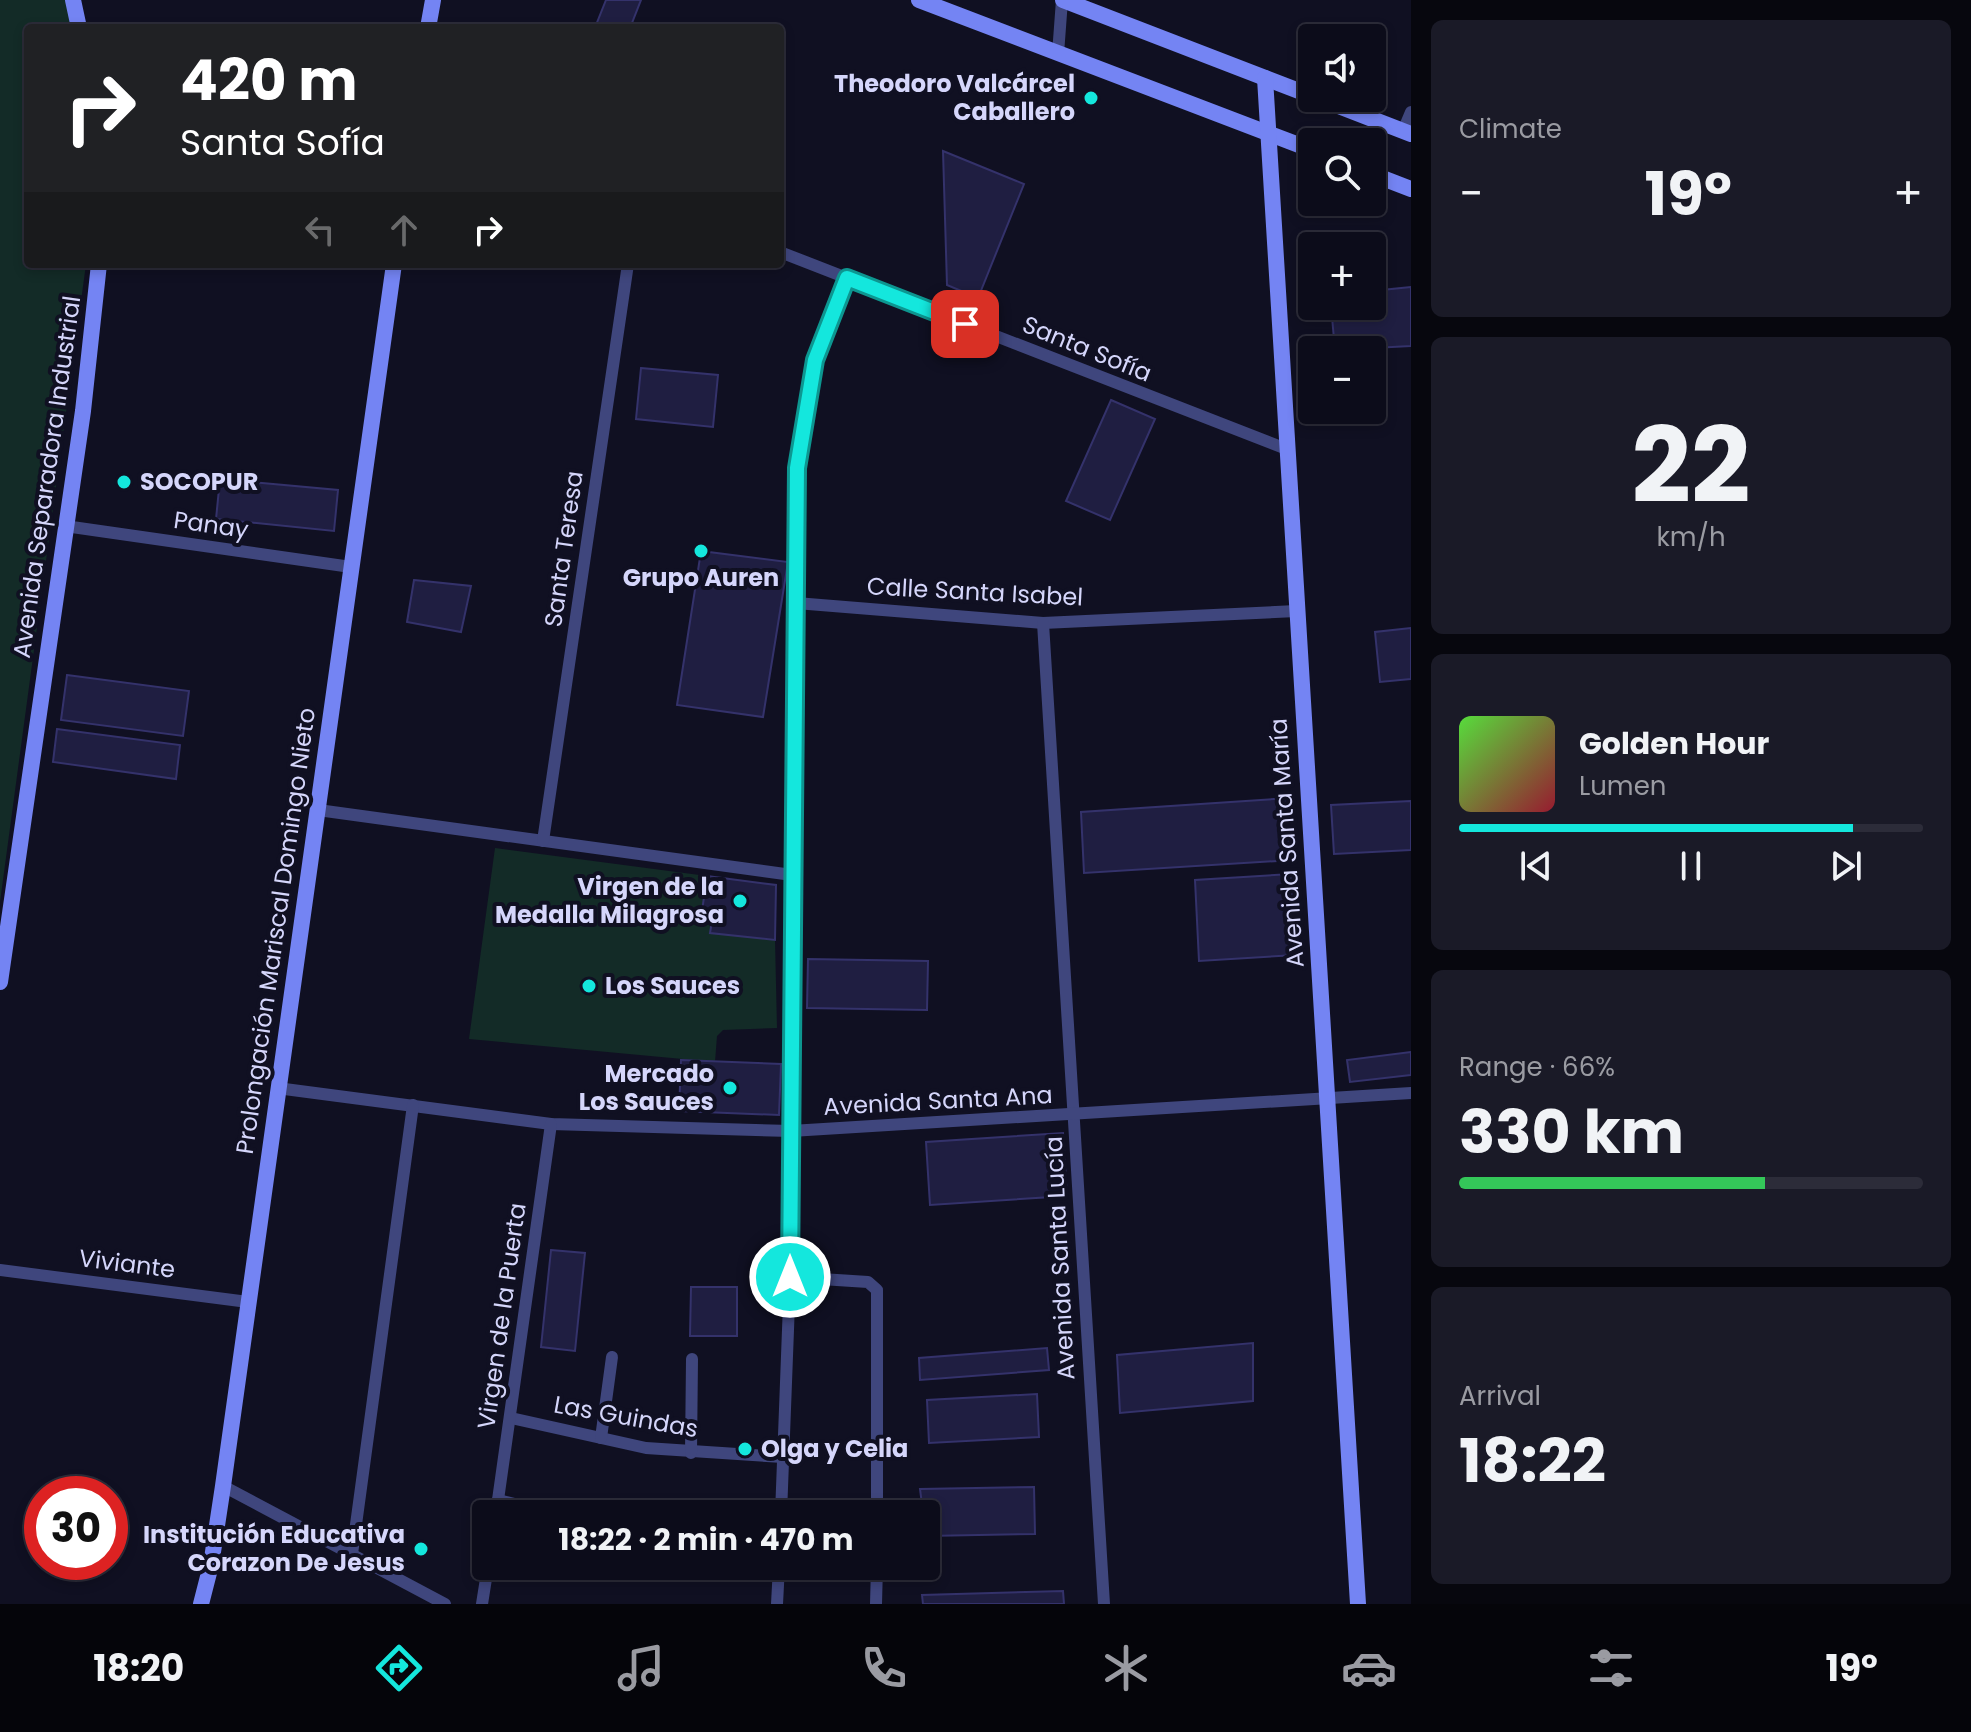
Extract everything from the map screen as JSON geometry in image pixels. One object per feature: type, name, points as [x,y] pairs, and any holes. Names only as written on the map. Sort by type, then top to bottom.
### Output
[{"type":"street","points":[[73,0],[78,24]]},
{"type":"street","points":[[429,24],[433,0]]},
{"type":"street","points":[[919,0],[1298,144]]},
{"type":"street","points":[[1058,54],[1062,0],[1298,91]]},
{"type":"street","name":"Avenida Santa María","points":[[1265,78],[1358,1604]]},
{"type":"street","points":[[1354,112],[1407,133],[1411,112]]},
{"type":"street","points":[[1386,179],[1411,189]]},
{"type":"street","name":"Santa Sofía","points":[[784,254],[1289,450]]},
{"type":"street","name":"Avenida Separadora Industrial","points":[[0,982],[83,411],[99,268]]},
{"type":"street","name":"Prolongación Mariscal Domingo Nieto","points":[[201,1604],[211,1565],[223,1486],[393,268]]},
{"type":"street","name":"Santa Teresa","points":[[543,841],[627,268]]},
{"type":"street","points":[[781,1500],[790,1277],[797,468],[815,360],[847,278]]},
{"type":"street","name":"Panay","points":[[65,526],[351,567]]},
{"type":"street","name":"Calle Santa Isabel","points":[[796,603],[1043,623],[1296,611]]},
{"type":"street","name":"Avenida Santa Lucía","points":[[1043,623],[1075,1115],[1083,1311],[1104,1604]]},
{"type":"street","points":[[318,810],[792,875]]},
{"type":"street","name":"Avenida Santa Ana","points":[[277,1088],[551,1124],[791,1131],[1411,1093]]},
{"type":"street","points":[[352,1554],[413,1105]]},
{"type":"street","name":"Virgen de la Puerta","points":[[498,1500],[551,1124]]},
{"type":"street","name":"Viviante","points":[[0,1270],[248,1302]]},
{"type":"street","points":[[790,1277],[868,1282],[877,1290],[877,1500]]},
{"type":"street","points":[[601,1438],[612,1357]]},
{"type":"street","points":[[691,1453],[692,1359]]},
{"type":"street","name":"Las Guindas","points":[[511,1418],[601,1438],[691,1453],[783,1457]]},
{"type":"street","points":[[223,1486],[445,1604]]},
{"type":"street","points":[[482,1604],[486,1580]]},
{"type":"street","points":[[777,1604],[778,1580]]},
{"type":"street","points":[[876,1604],[877,1580]]},
{"type":"green space","points":[[0,0],[68,0],[74,24],[24,24],[24,268],[85,268],[0,902]]},
{"type":"green space","name":"Los Sauces","points":[[495,848],[707,876],[712,921],[775,940],[777,1028],[723,1030],[717,1036],[715,1062],[469,1039]]},
{"type":"building","points":[[606,0],[641,0],[632,24],[596,24]]},
{"type":"building","points":[[943,151],[1024,184],[978,298],[947,285]]},
{"type":"building","points":[[1411,287],[1411,346],[1386,347],[1386,336],[1334,336],[1332,320],[1386,320],[1386,290]]},
{"type":"building","points":[[641,368],[718,375],[713,427],[636,419]]},
{"type":"building","points":[[1111,400],[1155,419],[1110,520],[1066,501]]},
{"type":"building","points":[[220,479],[338,490],[334,531],[216,519]]},
{"type":"building","points":[[701,551],[788,562],[763,717],[677,705]]},
{"type":"building","points":[[414,580],[471,586],[461,632],[407,622]]},
{"type":"building","points":[[1411,628],[1411,679],[1380,682],[1375,632]]},
{"type":"building","points":[[67,675],[189,691],[183,736],[61,720]]},
{"type":"building","points":[[57,729],[180,745],[176,779],[53,762]]},
{"type":"building","points":[[1289,798],[1293,860],[1084,873],[1081,812]]},
{"type":"building","points":[[1411,801],[1411,850],[1334,854],[1331,805]]},
{"type":"building","points":[[1291,874],[1296,955],[1199,961],[1195,880]]},
{"type":"building","name":"Virgen de la Medalla Milagrosa","points":[[707,876],[776,885],[775,940],[710,933],[712,921],[701,918]]},
{"type":"building","points":[[808,959],[928,961],[927,1010],[807,1008]]},
{"type":"building","points":[[1411,1052],[1411,1075],[1350,1082],[1347,1060]]},
{"type":"building","name":"Mercado Los Sauces","points":[[681,1060],[781,1064],[779,1115],[679,1111]]},
{"type":"building","points":[[1063,1133],[1067,1196],[930,1205],[926,1142]]},
{"type":"building","points":[[551,1250],[585,1253],[575,1351],[541,1347]]},
{"type":"building","points":[[691,1287],[737,1287],[737,1336],[690,1336]]},
{"type":"building","points":[[1253,1343],[1253,1401],[1120,1413],[1117,1355]]},
{"type":"building","points":[[1047,1348],[1049,1370],[920,1380],[919,1358]]},
{"type":"building","points":[[1037,1394],[1039,1437],[929,1443],[927,1400]]},
{"type":"building","points":[[1034,1487],[1035,1534],[940,1536],[940,1500],[921,1500],[920,1489]]},
{"type":"building","points":[[1063,1591],[1064,1604],[923,1604],[922,1595]]},
{"type":"place","name":"Theodoro Valcárcel Caballero","points":[[1091,98]]},
{"type":"place","name":"SOCOPUR","points":[[124,482]]},
{"type":"place","name":"Grupo Auren","points":[[701,551]]},
{"type":"place","name":"Virgen de la Medalla Milagrosa","points":[[740,901]]},
{"type":"place","name":"Los Sauces","points":[[589,986]]},
{"type":"place","name":"Mercado Los Sauces","points":[[730,1088]]},
{"type":"place","name":"Olga y Celia","points":[[745,1449]]},
{"type":"place","name":"Institución Educativa Corazon De Jesus","points":[[421,1549]]},
{"type":"route","points":[[790,1277],[797,468],[815,360],[847,278],[965,324]]}]
